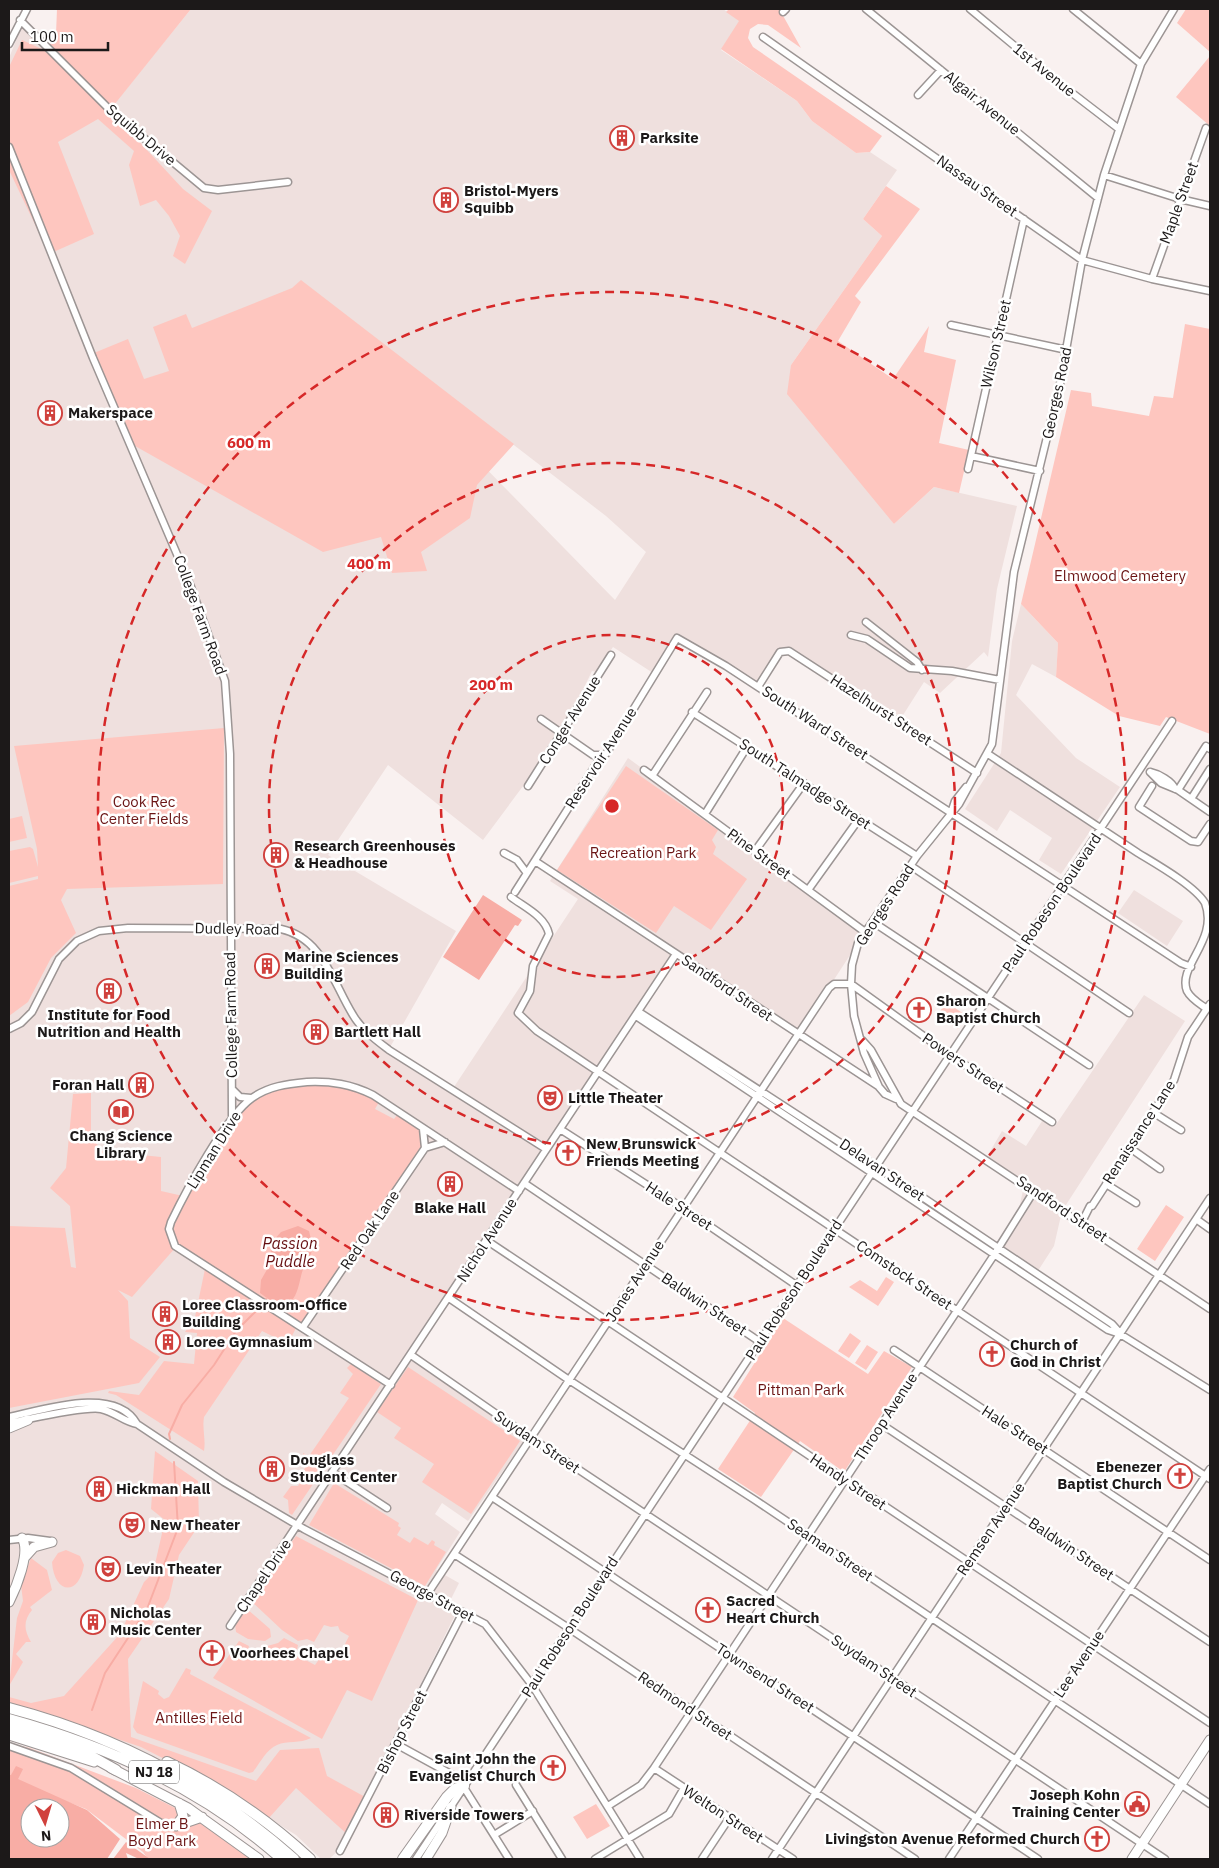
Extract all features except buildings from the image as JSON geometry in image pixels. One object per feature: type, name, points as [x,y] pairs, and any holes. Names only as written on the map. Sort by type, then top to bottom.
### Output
[{"type":"highway","name":"NJ 18","points":[[9,1708],[66,1725],[141,1756],[191,1782],[251,1822],[294,1859]]},
{"type":"highway","name":"NJ 18","points":[[9,1719],[93,1745],[156,1773],[225,1814],[282,1859]]},
{"type":"highway","points":[[66,1725],[117,1740],[204,1780],[256,1814],[310,1859]]},
{"type":"highway","points":[[9,1729],[73,1748],[116,1770]]},
{"type":"highway","points":[[403,1859],[448,1794],[464,1786]]},
{"type":"main road","points":[[9,1428],[28,1420]]},
{"type":"main road","points":[[9,1602],[25,1557],[26,1546],[22,1538]]},
{"type":"main road","points":[[25,1557],[34,1547],[54,1542]]},
{"type":"main road","points":[[9,1735],[64,1751],[116,1770],[202,1817],[259,1859]]},
{"type":"main road","points":[[1132,1859],[1210,1740]]},
{"type":"main road","points":[[176,1826],[183,1816],[179,1803]]},
{"type":"main road","points":[[426,1859],[442,1833],[451,1806]]},
{"type":"main road","points":[[176,1826],[202,1817]]},
{"type":"street","points":[[9,44],[27,9]]},
{"type":"street","name":"Algair Avenue","points":[[866,9],[1098,198]]},
{"type":"street","points":[[1073,9],[1141,64]]},
{"type":"street","name":"Georges Road","points":[[880,1087],[864,1053],[862,1039],[854,1016],[851,984],[852,965],[856,948],[918,856],[959,804],[992,744],[1014,572],[1040,471],[1067,350],[1082,260],[1104,175],[1141,64],[1174,9]]},
{"type":"street","name":"1st Avenue","points":[[975,10],[1063,86],[1119,129]]},
{"type":"street","name":"Squibb Drive","points":[[20,20],[109,109],[204,188],[214,190],[288,182]]},
{"type":"street","name":"Nassau Street","points":[[763,37],[1082,260],[1152,279],[1210,291]]},
{"type":"street","points":[[918,95],[941,70]]},
{"type":"street","name":"Maple Street","points":[[1152,279],[1206,128]]},
{"type":"street","name":"College Farm Road","points":[[9,147],[92,358],[192,587],[225,680],[230,754],[232,1116]]},
{"type":"street","points":[[1104,175],[1180,200],[1210,206]]},
{"type":"street","name":"Wilson Street","points":[[968,468],[1024,219]]},
{"type":"street","points":[[950,325],[1067,350]]},
{"type":"street","points":[[971,456],[1040,471]]},
{"type":"street","points":[[866,622],[916,662],[922,670]]},
{"type":"street","points":[[851,635],[867,640],[910,668],[952,671],[1000,680]]},
{"type":"street","name":"South Ward Street","points":[[677,638],[758,687],[1181,963],[1191,967]]},
{"type":"street","name":"Reservoir Avenue","points":[[513,895],[602,755],[606,754],[677,638]]},
{"type":"street","name":"Hazelhurst Street","points":[[758,687],[778,654],[784,650],[793,653],[977,773]]},
{"type":"street","name":"Conger Avenue","points":[[528,786],[611,655]]},
{"type":"street","points":[[652,776],[692,712],[707,692]]},
{"type":"street","name":"South Talmadge Street","points":[[692,712],[918,856]]},
{"type":"street","points":[[541,719],[561,735],[593,755],[602,755]]},
{"type":"street","name":"Paul Robeson Boulevard","points":[[416,1859],[532,1686],[644,1513],[760,1342],[796,1285],[1172,721]]},
{"type":"street","points":[[1176,790],[1206,746],[1210,749]]},
{"type":"street","points":[[705,814],[747,747]]},
{"type":"street","points":[[988,754],[1173,875],[1205,903],[1209,912],[1209,937],[1206,947],[1187,975],[1188,992],[1209,1006]]},
{"type":"street","points":[[1142,767],[1161,783],[1176,790],[1210,812]]},
{"type":"street","points":[[1191,799],[1210,769]]},
{"type":"street","name":"Pine Street","points":[[644,770],[865,932]]},
{"type":"street","points":[[755,851],[804,783]]},
{"type":"street","points":[[1152,786],[1139,807],[1191,841],[1198,842],[1210,824]]},
{"type":"street","points":[[808,890],[859,818]]},
{"type":"street","points":[[504,853],[517,860],[525,875]]},
{"type":"street","name":"Sandford Street","points":[[535,861],[880,1087],[885,1094],[896,1099]]},
{"type":"street","points":[[911,866],[1129,1013]]},
{"type":"street","name":"Comstock Street","points":[[513,895],[546,924],[549,934],[532,966],[530,991],[518,1013],[546,1038],[1208,1477]]},
{"type":"street","points":[[874,922],[1089,1065]]},
{"type":"street","name":"Dudley Road","points":[[9,1029],[21,1023],[32,1012],[58,959],[77,941],[89,935],[112,928],[282,929],[294,932],[307,940],[325,960],[354,1016],[372,1036],[546,1149]]},
{"type":"street","name":"Nichol Avenue","points":[[297,1525],[676,954]]},
{"type":"street","name":"Jones Avenue","points":[[428,1593],[828,988],[834,984],[851,984]]},
{"type":"street","name":"Powers Street","points":[[851,984],[950,1055],[1052,1122]]},
{"type":"street","name":"Renaissance Lane","points":[[1084,1220],[1088,1218],[1094,1209],[1092,1206],[1174,1080],[1188,1037],[1209,1006]]},
{"type":"street","name":"Delavan Street","points":[[637,1014],[760,1090],[876,1166],[1112,1324],[1120,1334]]},
{"type":"street","name":"Delavan Street","points":[[637,1014],[756,1097],[1108,1330],[1120,1334],[1210,1390]]},
{"type":"street","name":"Georges Road","points":[[862,1039],[871,1050],[894,1091],[896,1099],[912,1111]]},
{"type":"street","name":"Lipman Drive","points":[[390,1385],[175,1246],[169,1229],[171,1222],[232,1116],[251,1098],[282,1085],[313,1082],[347,1084],[373,1095],[519,1191]]},
{"type":"street","points":[[232,1090],[240,1097],[251,1098]]},
{"type":"street","name":"Sandford Street","points":[[912,1111],[1034,1191],[1084,1220],[1210,1309]]},
{"type":"street","points":[[1154,1113],[1181,1130]]},
{"type":"street","points":[[423,1128],[424,1148],[445,1142]]},
{"type":"street","name":"Hale Street","points":[[560,1129],[683,1208],[796,1285]]},
{"type":"street","name":"Red Oak Lane","points":[[303,1327],[424,1148]]},
{"type":"street","points":[[1130,1148],[1160,1168]]},
{"type":"street","name":"Baldwin Street","points":[[524,1183],[760,1342]]},
{"type":"street","points":[[1106,1184],[1136,1203]]},
{"type":"street","name":"Throop Avenue","points":[[608,1806],[641,1786],[654,1768],[994,1255],[1034,1191]]},
{"type":"street","name":"Remsen Avenue","points":[[772,1859],[855,1737],[968,1562],[1210,1198]]},
{"type":"street","points":[[935,1215],[940,1209]]},
{"type":"street","points":[[1196,1219],[1210,1229]]},
{"type":"street","name":"Handy Street","points":[[486,1240],[1210,1723]]},
{"type":"street","name":"Seaman Street","points":[[449,1298],[569,1380],[807,1535],[1210,1804]]},
{"type":"street","name":"Hale Street","points":[[894,1350],[1210,1560]]},
{"type":"street","name":"Suydam Street","points":[[411,1354],[531,1438],[1165,1859]]},
{"type":"street","name":"George Street","points":[[9,1417],[94,1402],[116,1406],[134,1418],[138,1424],[224,1482],[297,1525],[486,1624],[532,1686],[640,1859]]},
{"type":"street","name":"George Street","points":[[9,1423],[90,1408],[114,1413],[131,1423],[138,1424]]},
{"type":"street","name":"Baldwin Street","points":[[882,1424],[1210,1642]]},
{"type":"street","name":"Lee Avenue","points":[[950,1859],[1167,1532],[1208,1477],[1210,1469]]},
{"type":"street","points":[[332,1472],[387,1508]]},
{"type":"street","name":"Townsend Street","points":[[492,1497],[1038,1859]]},
{"type":"street","name":"Chapel Drive","points":[[230,1626],[297,1525]]},
{"type":"street","points":[[9,1540],[22,1538],[54,1542]]},
{"type":"street","name":"Redmond Street","points":[[454,1554],[570,1628],[915,1859]]},
{"type":"street","name":"Bishop Street","points":[[340,1851],[463,1612]]},
{"type":"street","points":[[396,1744],[453,1775],[464,1786],[509,1859]]},
{"type":"street","points":[[9,1746],[71,1768],[161,1823],[176,1826]]},
{"type":"street","name":"Welton Street","points":[[654,1768],[793,1859]]},
{"type":"street","points":[[516,1785],[562,1859]]},
{"type":"street","points":[[595,1859],[668,1814],[684,1788]]},
{"type":"street","points":[[494,1835],[533,1811]]},
{"type":"street","points":[[702,1859],[730,1817]]},
{"type":"shaded area","points":[[191,9],[723,9],[740,21],[721,50],[797,101],[812,121],[856,153],[870,152],[897,170],[863,219],[882,236],[791,365],[894,524],[934,487],[1017,506],[997,589],[988,657],[984,652],[940,693],[924,682],[898,723],[783,649],[756,688],[676,638],[653,673],[613,647],[596,672],[592,671],[561,735],[483,840],[388,765],[328,855],[456,931],[389,1049],[452,1090],[578,899],[550,881],[628,758],[865,932],[798,1035],[676,954],[411,1354],[531,1438],[503,1471],[468,1521],[442,1503],[435,1514],[460,1532],[436,1570],[459,1583],[446,1609],[455,1615],[338,1851],[329,1859],[321,1859],[296,1835],[234,1797],[140,1750],[9,1704],[9,58],[23,23],[110,109]],"holes":[[[306,285],[606,516],[646,552],[615,600]]]},
{"type":"shaded area","points":[[1021,604],[1058,643],[1056,677],[1032,664],[1016,695],[1076,758],[1120,787],[1061,874],[1039,860],[1052,838],[1010,810],[997,831],[965,809],[1001,753],[1012,641]]},
{"type":"shaded area","points":[[1134,890],[1183,921],[1167,946],[1118,913]]},
{"type":"shaded area","points":[[1144,995],[1185,1021],[1062,1211],[1054,1246],[1034,1277],[996,1252],[1016,1222],[1024,1186],[985,1160],[1002,1131],[1026,1146],[1044,1118],[1055,1126]]},
{"type":"green space","points":[[57,9],[191,9],[110,110],[183,189],[212,211],[185,264],[173,256],[180,236],[169,216],[156,200],[140,206],[129,165],[134,151],[98,119],[58,142],[94,234],[49,254],[9,170],[9,67],[22,40],[44,50],[56,34]]},
{"type":"green space","points":[[729,9],[783,9],[781,12],[801,48],[768,25],[758,24],[750,29],[748,38],[753,47],[882,136],[870,152],[856,153],[812,121],[797,101],[721,49],[739,21],[726,12]]},
{"type":"green space","points":[[1186,9],[1210,9],[1210,52],[1177,23]]},
{"type":"green space","points":[[1210,56],[1210,126],[1176,97]]},
{"type":"green space","points":[[886,186],[920,209],[855,296],[861,302],[838,341],[893,379],[929,326],[924,352],[956,360],[939,443],[969,450],[959,493],[934,487],[894,524],[787,394],[791,365],[882,236],[863,219]]},
{"type":"green space","points":[[301,280],[514,444],[477,485],[470,518],[421,552],[427,571],[392,573],[381,537],[323,552],[128,442],[89,355],[128,339],[144,379],[169,371],[153,327],[186,314],[192,328],[292,288]]},
{"type":"green space","name":"Elmwood Cemetery","points":[[1185,324],[1210,329],[1210,734],[1166,717],[1160,726],[1119,716],[1056,677],[1058,643],[1021,604],[1071,390],[1091,393],[1092,406],[1149,416],[1154,396],[1173,398]]},
{"type":"green space","name":"Cook Rec Center Fields","points":[[224,728],[223,884],[67,889],[61,900],[76,933],[51,958],[28,1002],[9,1016],[9,886],[38,879],[38,876],[9,883],[9,851],[30,847],[33,849],[38,867],[37,849],[14,746]]},
{"type":"green space","name":"Recreation Park","points":[[626,766],[718,830],[712,840],[716,847],[713,854],[747,879],[711,930],[674,906],[656,933],[557,870]]},
{"type":"green space","points":[[22,816],[27,838],[9,842],[9,819]]},
{"type":"green space","points":[[946,1002],[967,1016],[958,1029],[937,1016]]},
{"type":"green space","points":[[276,1084],[349,1087],[379,1102],[375,1109],[394,1119],[398,1114],[423,1129],[425,1148],[302,1327],[296,1328],[288,1344],[262,1331],[204,1417],[204,1451],[116,1395],[108,1393],[109,1391],[139,1395],[164,1361],[194,1364],[197,1333],[185,1332],[195,1317],[205,1269],[217,1275],[176,1247],[132,1297],[118,1290],[128,1301],[130,1338],[160,1357],[139,1383],[9,1408],[9,1226],[65,1228],[71,1267],[76,1268],[70,1206],[50,1188],[66,1168],[73,1094],[91,1093],[91,1136],[102,1151],[161,1157],[161,1191],[183,1196],[241,1105]]},
{"type":"green space","points":[[1166,1205],[1184,1217],[1155,1261],[1137,1249]]},
{"type":"green space","points":[[886,1277],[894,1282],[878,1306],[849,1287],[860,1280],[877,1291]]},
{"type":"green space","name":"Pittman Park","points":[[783,1318],[868,1374],[884,1351],[912,1367],[844,1472],[800,1441],[761,1497],[718,1469],[755,1413],[733,1397]]},
{"type":"green space","points":[[850,1333],[861,1341],[849,1358],[838,1351]]},
{"type":"green space","points":[[867,1345],[878,1352],[866,1370],[855,1363]]},
{"type":"green space","points":[[351,1364],[381,1384],[292,1515],[289,1513],[288,1500],[283,1497],[291,1486],[298,1486],[305,1475],[302,1473],[308,1463],[304,1460],[303,1453],[309,1456],[349,1398],[340,1393],[353,1374],[347,1368]]},
{"type":"green space","points":[[408,1367],[520,1441],[471,1514],[422,1482],[434,1464],[394,1438],[401,1428],[377,1412]]},
{"type":"green space","points":[[155,1451],[198,1481],[199,1525],[179,1555],[169,1599],[128,1659],[131,1737],[256,1781],[280,1750],[319,1748],[327,1776],[367,1798],[348,1835],[296,1788],[268,1819],[235,1795],[141,1747],[9,1702],[9,1697],[31,1703],[64,1696],[120,1634],[144,1582],[153,1573],[165,1520],[151,1509]]},
{"type":"green space","points":[[334,1483],[399,1523],[398,1526],[401,1528],[397,1535],[410,1543],[414,1537],[428,1545],[432,1540],[435,1542],[434,1545],[446,1552],[425,1586],[309,1525]]},
{"type":"green space","points":[[296,1536],[418,1600],[372,1701],[347,1690],[322,1739],[213,1678],[239,1641],[249,1646],[248,1650],[258,1652],[260,1648],[278,1643],[284,1638],[298,1645],[296,1655],[315,1665],[320,1658],[329,1661],[339,1656],[349,1636],[340,1631],[338,1626],[324,1625],[314,1642],[307,1639],[298,1641],[282,1630],[251,1601]]},
{"type":"green space","points":[[66,1550],[80,1556],[84,1565],[77,1583],[67,1588],[57,1580],[52,1562],[58,1553]]},
{"type":"green space","points":[[31,1558],[47,1570],[52,1590],[30,1607],[32,1610],[27,1618],[26,1626],[31,1642],[26,1642],[16,1654],[23,1662],[9,1686],[17,1618],[23,1601],[21,1585]]},
{"type":"green space","points":[[247,1609],[270,1629],[271,1637],[265,1641],[248,1639],[236,1632],[235,1624]]},
{"type":"green space","name":"Antilles Field","points":[[186,1668],[191,1670],[190,1674],[311,1738],[273,1747],[266,1753],[253,1772],[249,1773],[137,1733],[133,1727],[143,1681],[159,1691],[158,1694],[164,1699],[169,1697]]},
{"type":"green space","name":"Elmer B Boyd Park","points":[[9,1743],[30,1748],[136,1788],[189,1815],[250,1859],[148,1859],[143,1852],[86,1809],[70,1803],[70,1798],[58,1798],[9,1779]]},
{"type":"green space","points":[[596,1804],[610,1826],[587,1839],[573,1817]]},
{"type":"water","points":[[483,895],[522,920],[518,926],[515,925],[479,980],[443,957]]},
{"type":"water","name":"Passion Puddle","points":[[298,1226],[309,1231],[313,1245],[302,1271],[296,1294],[290,1302],[285,1304],[271,1301],[260,1293],[261,1280],[269,1266],[272,1242],[281,1232]]},
{"type":"water","points":[[16,1766],[23,1769],[18,1779],[60,1798],[20,1798],[20,1848],[70,1848],[70,1802],[87,1810],[120,1839],[107,1859],[9,1859],[9,1775],[11,1775]]},
{"type":"water","points":[[126,1842],[150,1859],[139,1859],[126,1853],[128,1859],[113,1859]]},
{"type":"waterway","points":[[170,1439],[169,1434],[182,1405],[214,1365],[236,1331],[262,1305]]},
{"type":"waterway","points":[[92,1710],[105,1673],[147,1609],[178,1528],[174,1462]]},
{"type":"place","name":"Parksite","points":[[622,138]]},
{"type":"place","name":"Bristol-Myers Squibb","points":[[446,200]]},
{"type":"place","name":"Makerspace","points":[[50,413]]},
{"type":"place","name":"Research Greenhouses & Headhouse","points":[[276,855]]},
{"type":"place","name":"Marine Sciences Building","points":[[267,966]]},
{"type":"place","name":"Institute for Food Nutrition and Health","points":[[109,991]]},
{"type":"place","name":"Sharon Baptist Church","points":[[919,1010]]},
{"type":"place","name":"Bartlett Hall","points":[[316,1032]]},
{"type":"place","name":"Foran Hall","points":[[141,1085]]},
{"type":"place","name":"Little Theater","points":[[550,1098]]},
{"type":"place","name":"Chang Science Library","points":[[121,1112]]},
{"type":"place","name":"New Brunswick Friends Meeting","points":[[568,1153]]},
{"type":"place","name":"Blake Hall","points":[[450,1184]]},
{"type":"place","name":"Loree Classroom-Office Building","points":[[165,1314]]},
{"type":"place","name":"Loree Gymnasium","points":[[168,1342]]},
{"type":"place","name":"Church of God in Christ","points":[[992,1354]]},
{"type":"place","name":"Douglass Student Center","points":[[272,1469]]},
{"type":"place","name":"Ebenezer Baptist Church","points":[[1180,1476]]},
{"type":"place","name":"Hickman Hall","points":[[99,1489]]},
{"type":"place","name":"New Theater","points":[[132,1525]]},
{"type":"place","name":"Levin Theater","points":[[108,1569]]},
{"type":"place","name":"Sacred Heart Church","points":[[708,1610]]},
{"type":"place","name":"Nicholas Music Center","points":[[93,1622]]},
{"type":"place","name":"Voorhees Chapel","points":[[212,1653]]},
{"type":"place","name":"Saint John the Evangelist Church","points":[[553,1768]]},
{"type":"place","name":"Joseph Kohn Training Center","points":[[1137,1804]]},
{"type":"place","name":"Riverside Towers","points":[[386,1815]]},
{"type":"place","name":"Livingston Avenue Reformed Church","points":[[1097,1839]]}]
